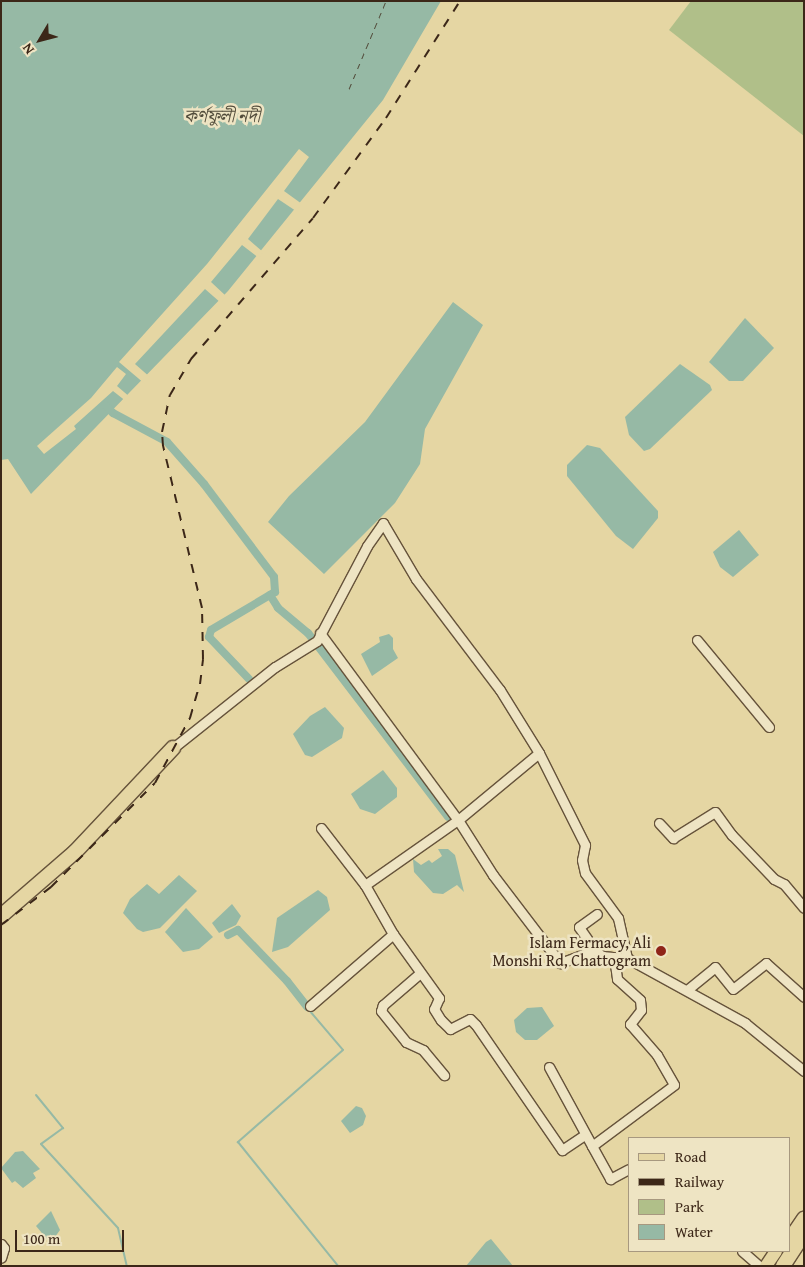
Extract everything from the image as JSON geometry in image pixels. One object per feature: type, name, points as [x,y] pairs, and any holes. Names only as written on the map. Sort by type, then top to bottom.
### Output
[{"type":"highway","points":[[1,916],[75,852],[173,748]]},
{"type":"highway","points":[[798,1246],[804,1219]]},
{"type":"highway","points":[[783,1266],[804,1234]]},
{"type":"highway","points":[[773,1266],[782,1252]]},
{"type":"main road","points":[[790,1230],[804,1209]]},
{"type":"main road","points":[[788,1266],[798,1246]]},
{"type":"main road","points":[[766,1266],[775,1252]]},
{"type":"street","points":[[173,748],[275,667],[317,639],[367,546],[383,523],[416,580],[500,690],[540,753],[585,845],[582,860],[585,873],[618,918],[627,958]]},
{"type":"street","points":[[317,639],[458,820],[493,875],[560,963],[595,950]]},
{"type":"street","points":[[697,640],[769,727]]},
{"type":"street","points":[[365,885],[458,820],[540,753]]},
{"type":"street","points":[[659,823],[673,838],[715,812],[732,835],[774,879],[784,884],[804,908]]},
{"type":"street","points":[[321,828],[365,885],[392,934],[419,974],[439,998],[434,1009],[441,1020],[450,1029],[470,1019],[476,1025],[562,1150],[584,1135]]},
{"type":"street","points":[[597,914],[579,927],[595,950],[602,956],[627,958],[745,1023],[804,1071]]},
{"type":"street","points":[[310,1006],[392,934]]},
{"type":"street","points":[[592,1146],[674,1085],[657,1055],[630,1024],[641,1010],[640,1000],[617,979],[614,957]]},
{"type":"street","points":[[687,990],[715,967],[733,989],[766,963],[804,997]]},
{"type":"street","points":[[419,974],[383,1005],[381,1011],[406,1042],[423,1050],[444,1075]]},
{"type":"street","points":[[549,1067],[566,1094],[584,1135],[610,1179],[628,1170]]},
{"type":"street","points":[[1,1244],[1,1258]]},
{"type":"street","points":[[743,1252],[758,1266]]},
{"type":"green space","points":[[691,1],[804,1],[804,136],[669,30]]},
{"type":"water","name":"কর্ণফুলী নদী","points":[[1,1],[441,1],[383,100],[228,291],[31,494],[8,459],[1,460]]},
{"type":"water","points":[[453,302],[483,325],[425,429],[420,464],[395,503],[324,574],[268,522],[289,496],[365,422]]},
{"type":"water","points":[[745,318],[774,348],[743,381],[729,381],[709,362]]},
{"type":"water","points":[[680,364],[710,385],[712,390],[650,449],[644,451],[629,435],[625,417]]},
{"type":"water","points":[[587,445],[600,448],[658,511],[658,518],[633,549],[616,536],[567,476],[567,465]]},
{"type":"water","points":[[739,530],[759,555],[733,577],[720,567],[713,552]]},
{"type":"water","points":[[389,634],[393,638],[393,649],[398,658],[372,676],[361,654],[380,642],[379,637]]},
{"type":"water","points":[[325,707],[344,728],[342,738],[312,757],[305,755],[293,734],[310,716]]},
{"type":"water","points":[[383,770],[397,788],[397,797],[375,814],[360,809],[351,794]]},
{"type":"water","points":[[438,849],[448,849],[455,855],[464,892],[457,885],[443,894],[433,893],[414,872],[413,859],[421,865],[429,860],[432,863],[442,856]]},
{"type":"water","points":[[179,875],[197,891],[160,928],[143,932],[137,929],[123,913],[130,899],[147,884],[159,894]]},
{"type":"water","points":[[318,890],[327,897],[330,910],[288,947],[272,952],[277,918]]},
{"type":"water","points":[[232,904],[241,916],[236,925],[219,933],[212,923]]},
{"type":"water","points":[[186,908],[213,937],[199,949],[183,952],[165,932]]},
{"type":"water","points":[[542,1007],[554,1026],[537,1040],[525,1040],[516,1032],[514,1020],[527,1008]]},
{"type":"water","points":[[356,1106],[362,1108],[366,1116],[363,1125],[350,1133],[341,1121]]},
{"type":"water","points":[[23,1151],[40,1169],[33,1173],[36,1178],[23,1188],[15,1181],[12,1183],[1,1168],[15,1152]]},
{"type":"water","points":[[51,1211],[60,1230],[55,1237],[47,1239],[36,1226]]},
{"type":"water","points":[[491,1239],[513,1266],[466,1266],[486,1242]]},
{"type":"pier","points":[[299,149],[309,157],[284,191],[302,204],[296,211],[278,199],[248,239],[263,252],[259,258],[242,245],[211,282],[226,296],[221,303],[205,289],[135,364],[151,378],[145,384],[119,362],[207,264]]},
{"type":"pier","points":[[117,367],[126,374],[117,386],[131,398],[127,402],[113,391],[74,426],[76,429],[44,454],[37,446],[91,398]]},
{"type":"waterway","points":[[106,406],[113,413],[167,442],[204,484],[274,577],[275,592],[211,630],[209,637],[249,679]]},
{"type":"waterway","points":[[270,595],[278,608],[308,633],[448,817]]},
{"type":"waterway","points":[[228,935],[238,930],[287,981],[307,1007]]},
{"type":"waterway","points":[[309,1010],[343,1050],[238,1142],[338,1266]]},
{"type":"waterway","points":[[36,1095],[63,1128],[41,1144],[118,1228],[127,1266]]},
{"type":"ferry route","points":[[349,89],[386,1]]},
{"type":"railway","points":[[1,925],[51,887],[155,783],[190,718],[200,684],[203,659],[202,608],[163,446],[162,432],[170,395],[191,359],[313,218],[386,118],[460,1]]},
{"type":"place","name":"Islam Fermacy, Ali Monshi Rd, Chattogram","points":[[661,951]]}]
